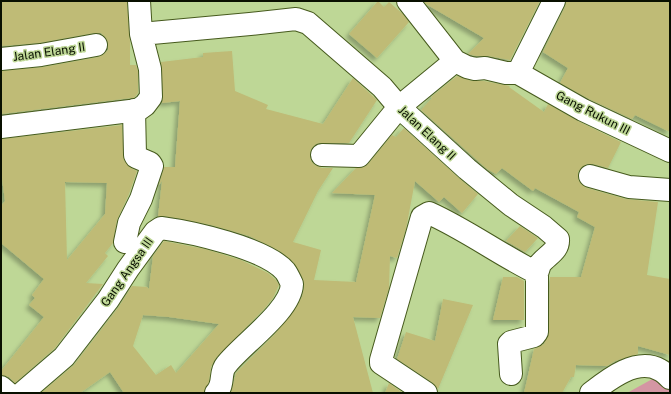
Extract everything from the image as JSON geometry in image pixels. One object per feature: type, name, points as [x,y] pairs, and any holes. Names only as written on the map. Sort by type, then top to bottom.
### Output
[{"type":"street","points":[[1,127],[138,110],[145,105],[151,97],[150,69],[141,34],[139,1]]},
{"type":"street","points":[[408,1],[455,61],[466,67],[475,69],[485,68],[506,73],[518,73],[554,1]]},
{"type":"street","name":"Jalan Elang II","points":[[141,34],[296,19],[302,11],[308,23],[382,87],[399,107],[466,169],[511,205],[544,227],[558,239],[559,244],[556,249],[540,265],[537,273]]},
{"type":"street","name":"Jalan Elang II","points":[[1,59],[41,55],[96,45]]},
{"type":"street","points":[[322,155],[359,156],[399,107],[455,61]]},
{"type":"street","name":"Gang Rukun III","points":[[518,73],[583,110],[670,151]]},
{"type":"street","points":[[125,242],[129,223],[140,199],[152,166],[150,163],[136,157],[135,155],[134,110]]},
{"type":"street","points":[[590,176],[629,187],[670,190]]},
{"type":"street","points":[[426,393],[381,363],[381,360],[422,217],[429,213],[450,223],[515,263],[537,273],[537,332],[534,336],[511,342],[509,344],[511,374]]},
{"type":"street","name":"Gang Angsa III","points":[[22,393],[64,357],[108,300],[155,232],[161,228],[196,233],[229,243],[265,257],[284,270],[290,279],[292,288],[281,308],[259,334],[237,352],[224,366],[222,384],[220,390],[216,393]]},
{"type":"street","points":[[591,393],[630,368],[651,366],[660,370],[670,378]]},
{"type":"street","points":[[1,387],[8,393]]},
{"type":"shaded area","points":[[656,377],[670,386],[670,393],[627,393]]},
{"type":"building","points":[[1,1],[127,1],[130,65],[136,65],[138,71],[138,93],[134,98],[1,114],[1,71],[43,67],[98,57],[108,50],[108,43],[101,33],[94,33],[39,43],[1,46]]},
{"type":"building","points":[[378,1],[384,7],[389,2],[403,14],[409,22],[377,58],[349,34]]},
{"type":"building","points":[[424,1],[540,1],[510,60],[468,54],[484,38],[426,4]]},
{"type":"building","points":[[566,1],[670,1],[670,132],[635,115],[632,119],[589,99],[560,83],[568,68],[543,52],[565,7]]},
{"type":"building","points":[[232,51],[235,91],[268,105],[266,109],[323,124],[353,78],[377,100],[349,143],[322,143],[316,144],[311,149],[311,161],[315,165],[322,168],[333,168],[318,191],[293,242],[321,250],[314,280],[356,282],[375,195],[332,193],[356,168],[364,167],[368,164],[392,135],[396,137],[404,128],[478,194],[462,213],[444,197],[439,202],[415,181],[406,229],[397,258],[390,256],[389,288],[380,318],[353,317],[373,393],[231,393],[236,373],[274,335],[294,311],[302,297],[304,287],[303,279],[293,262],[281,252],[249,236],[211,225],[163,216],[158,217],[162,181],[159,185],[164,167],[175,167],[180,101],[162,103],[161,62],[203,57],[203,53]]},
{"type":"building","points":[[457,76],[472,81],[484,81],[510,86],[509,87],[544,112],[548,104],[578,121],[621,142],[608,168],[587,164],[578,172],[578,179],[581,184],[587,188],[626,199],[658,202],[647,275],[670,279],[670,355],[638,346],[638,354],[615,361],[607,366],[576,365],[574,377],[571,377],[562,393],[524,393],[534,349],[544,344],[549,332],[550,277],[581,277],[595,227],[577,217],[579,212],[535,188],[533,191],[502,168],[496,174],[487,169],[421,110],[432,98],[431,97]]},
{"type":"building","points":[[122,125],[124,160],[131,168],[137,171],[129,194],[117,220],[113,243],[105,253],[108,256],[86,283],[103,284],[55,348],[15,383],[9,377],[1,375],[1,371],[44,317],[29,305],[35,298],[32,295],[44,279],[1,243],[1,206],[5,201],[1,171],[1,139]],"holes":[[[65,182],[107,183],[105,214],[67,260]]]},
{"type":"building","points":[[520,226],[538,238],[525,252],[506,241]]},
{"type":"building","points":[[164,241],[205,249],[241,260],[268,273],[279,285],[273,298],[265,308],[216,358],[211,367],[209,382],[204,393],[124,393],[110,372],[80,393],[41,393],[74,365],[118,308],[132,286],[147,287],[149,289],[153,256]],"holes":[[[143,315],[219,324],[176,373],[171,365],[156,375],[133,346]]]},
{"type":"building","points":[[503,277],[517,277],[524,281],[524,320],[493,320]]},
{"type":"building","points":[[443,299],[473,305],[438,389],[433,383],[397,359],[406,332],[435,341]]},
{"type":"building","points":[[389,383],[403,393],[385,393]]}]
